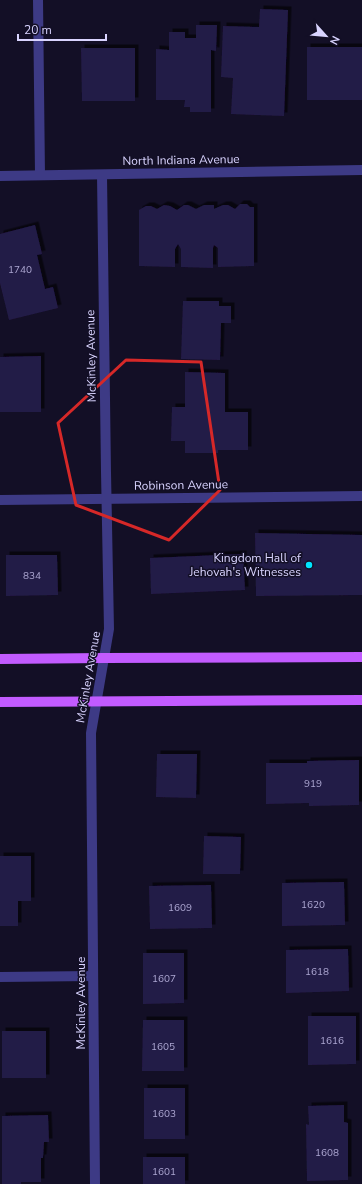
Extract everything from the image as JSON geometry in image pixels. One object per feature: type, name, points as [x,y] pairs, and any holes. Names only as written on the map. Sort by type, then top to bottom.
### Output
[{"type":"main road","points":[[0,659],[362,658]]},
{"type":"main road","points":[[0,702],[362,700]]},
{"type":"street","points":[[38,0],[40,176]]},
{"type":"street","name":"North Indiana Avenue","points":[[0,176],[362,170]]},
{"type":"street","name":"McKinley Avenue","points":[[95,1184],[91,733],[109,629],[102,174]]},
{"type":"street","name":"Robinson Avenue","points":[[0,500],[362,496]]},
{"type":"street","points":[[0,977],[93,976]]},
{"type":"highlighted area","points":[[126,360],[201,362],[220,490],[169,540],[76,505],[58,423]]},
{"type":"building","points":[[260,9],[288,10],[284,116],[231,114],[233,78],[221,77],[223,26],[259,27]]},
{"type":"building","points":[[196,25],[217,25],[216,51],[211,50],[211,112],[190,112],[190,107],[184,107],[185,100],[156,100],[156,49],[169,50],[169,32],[185,32],[185,38],[196,38]]},
{"type":"building","points":[[307,47],[362,47],[362,100],[307,100]]},
{"type":"building","points":[[81,48],[135,48],[135,101],[82,101]]},
{"type":"building","points":[[240,204],[247,204],[250,207],[254,207],[254,266],[218,267],[218,248],[214,245],[213,268],[181,267],[181,249],[178,244],[175,249],[175,267],[139,266],[139,210],[146,206],[151,206],[157,209],[164,205],[170,206],[177,210],[184,205],[188,205],[196,209],[204,205],[214,205],[214,209],[223,205],[228,205],[235,209]]},
{"type":"building","points":[[35,225],[42,254],[37,255],[45,289],[53,287],[58,308],[9,320],[0,283],[0,234]]},
{"type":"building","points":[[183,301],[219,301],[219,306],[231,306],[231,323],[221,323],[220,360],[181,359]]},
{"type":"building","points":[[41,356],[41,412],[0,412],[0,357]]},
{"type":"building","points":[[185,372],[225,373],[225,412],[248,412],[248,450],[218,450],[218,453],[185,453],[185,441],[171,441],[172,407],[185,407]]},
{"type":"building","name":"Kingdom Hall of Jehovah's Witnesses","points":[[255,533],[362,535],[362,595],[256,596]]},
{"type":"building","points":[[243,554],[245,590],[151,594],[150,558]]},
{"type":"building","points":[[6,555],[57,555],[58,595],[6,596]]},
{"type":"building","points":[[157,754],[197,754],[196,798],[156,797]]},
{"type":"building","points":[[359,760],[359,805],[309,806],[309,803],[266,804],[266,763],[307,763],[307,761]]},
{"type":"building","points":[[204,836],[241,837],[240,874],[203,874]]},
{"type":"building","points":[[0,856],[31,856],[31,901],[18,901],[18,926],[0,926]]},
{"type":"building","points":[[344,882],[345,925],[282,926],[282,883]]},
{"type":"building","points":[[211,885],[212,928],[150,929],[149,886]]},
{"type":"building","points":[[348,949],[349,991],[286,993],[286,950]]},
{"type":"building","points":[[143,953],[184,953],[184,1003],[143,1004]]},
{"type":"building","points":[[308,1016],[356,1016],[356,1064],[308,1065]]},
{"type":"building","points":[[143,1020],[184,1020],[184,1071],[142,1071]]},
{"type":"building","points":[[2,1031],[46,1031],[46,1078],[2,1078]]},
{"type":"building","points":[[144,1088],[185,1088],[185,1139],[144,1139]]},
{"type":"building","points":[[344,1105],[344,1122],[348,1123],[348,1180],[307,1181],[306,1124],[309,1125],[308,1106]]},
{"type":"building","points":[[48,1115],[49,1142],[44,1142],[43,1158],[41,1158],[41,1182],[2,1184],[2,1116]]},
{"type":"building","points":[[143,1157],[185,1157],[185,1184],[143,1184]]},
{"type":"place","name":"Kingdom Hall of Jehovah's Witnesses","points":[[309,565]]}]
